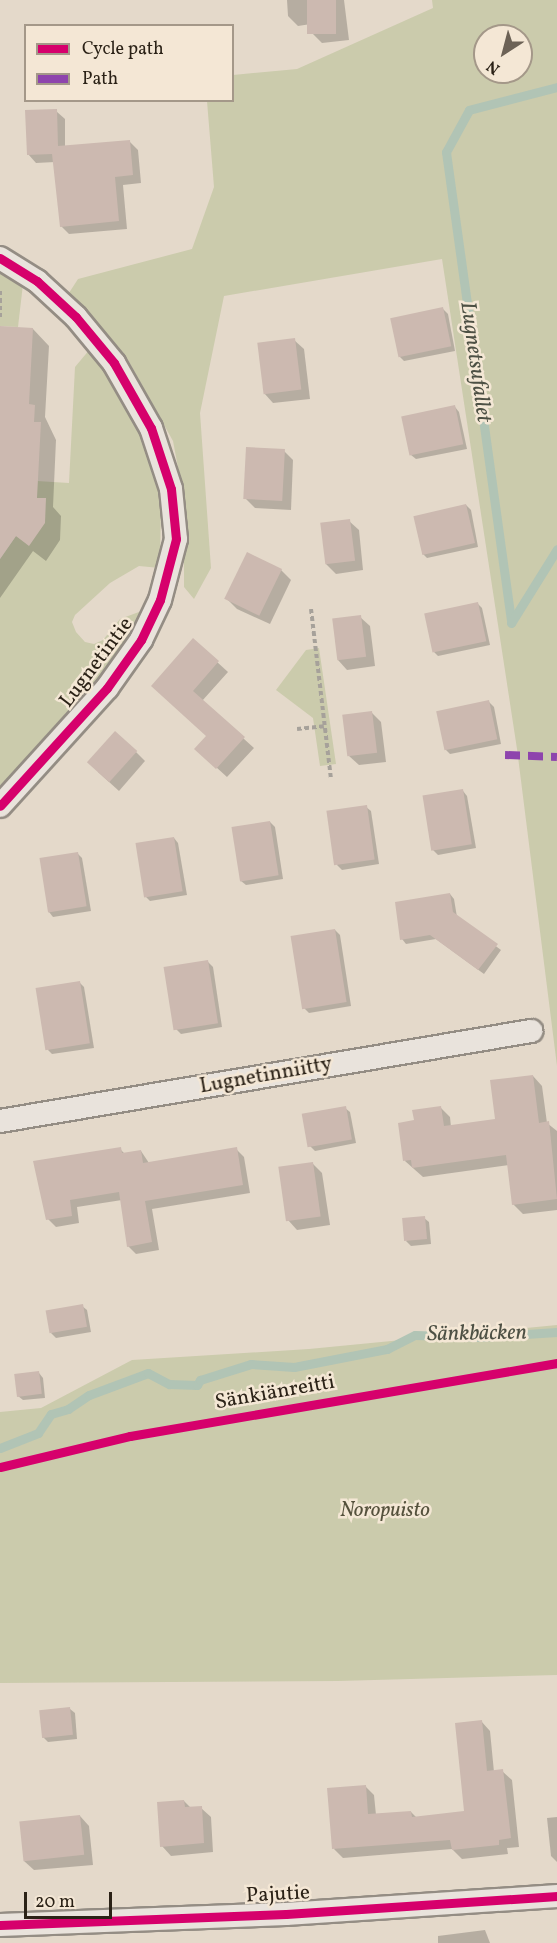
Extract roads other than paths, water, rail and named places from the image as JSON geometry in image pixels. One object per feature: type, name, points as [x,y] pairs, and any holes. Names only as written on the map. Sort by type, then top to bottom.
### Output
[{"type":"street","name":"Lugnetintie","points":[[0,258],[37,281],[68,310],[114,363],[151,428],[171,489],[176,539],[160,600],[141,640],[107,688],[0,806]]},
{"type":"street","name":"Lugnetinniitty","points":[[0,1121],[531,1031]]},
{"type":"street","name":"Pajutie","points":[[0,1925],[286,1914],[557,1896]]},
{"type":"waterway","name":"Lugnetsufallet","points":[[557,87],[469,110],[446,152],[511,623],[557,549]]},
{"type":"waterway","name":"Sänkbäcken","points":[[0,1448],[38,1433],[51,1414],[68,1409],[89,1395],[148,1373],[169,1384],[197,1385],[200,1380],[251,1364],[294,1367],[387,1349],[415,1335],[479,1337],[557,1332]]},
{"type":"park label","name":"Noropuisto","points":[[385,1511]]}]
